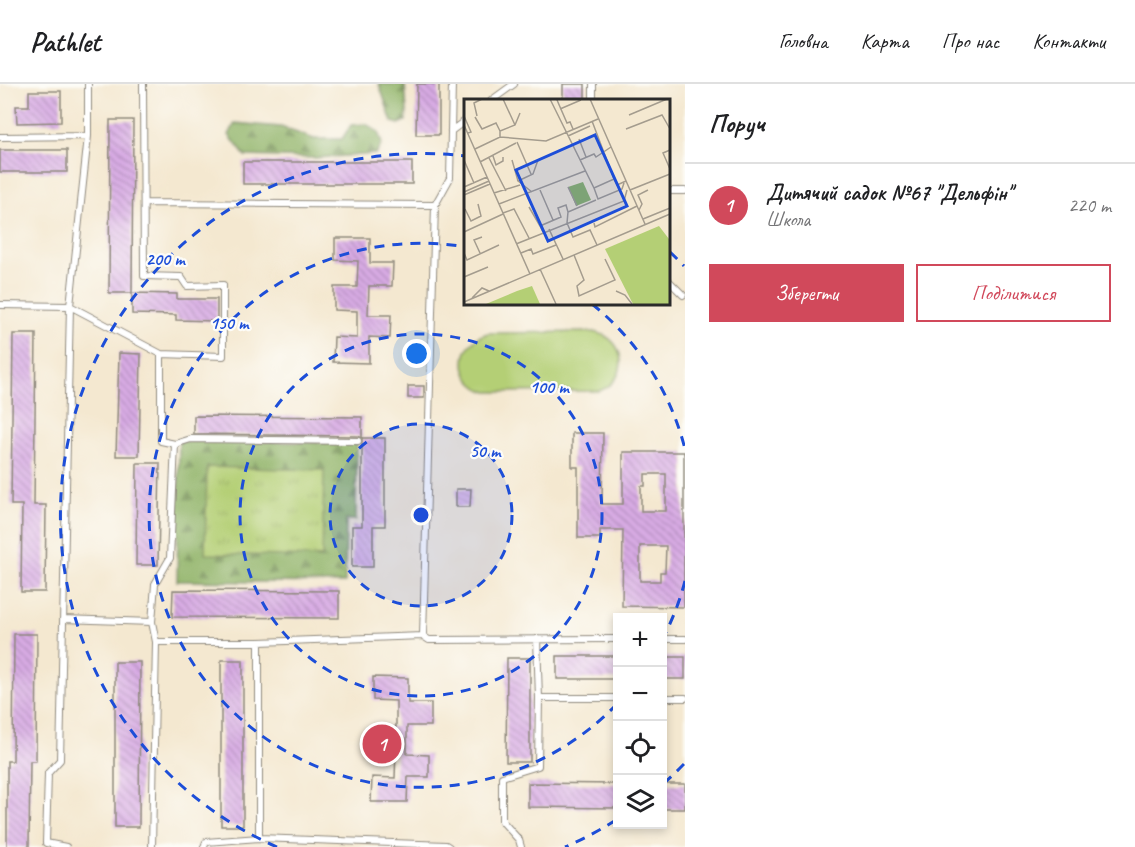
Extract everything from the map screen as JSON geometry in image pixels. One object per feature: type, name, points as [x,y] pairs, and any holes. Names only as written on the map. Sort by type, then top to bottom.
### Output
[{"type":"lane","points":[[66,847],[46,843],[48,772],[60,760],[70,306],[88,136],[88,84]]},
{"type":"lane","points":[[0,305],[70,306],[161,354],[223,356],[223,285],[187,286],[181,277],[144,276],[143,84]]},
{"type":"lane","points":[[423,636],[435,205],[450,178],[452,84]]},
{"type":"lane","points":[[493,99],[514,84]]},
{"type":"lane","points":[[452,131],[464,122]]},
{"type":"lane","points":[[0,137],[88,136]]},
{"type":"lane","points":[[144,203],[435,205]]},
{"type":"lane","points":[[670,281],[683,294]]},
{"type":"lane","points":[[161,354],[161,441],[175,444],[191,439],[358,441]]},
{"type":"lane","points":[[152,847],[156,642],[152,622],[154,584],[170,558],[175,444]]},
{"type":"lane","points":[[63,619],[152,622]]},
{"type":"lane","points":[[156,642],[259,642],[423,636],[429,640],[613,639]]},
{"type":"lane","points":[[521,847],[519,840],[502,821],[502,777],[538,766],[537,639]]},
{"type":"lane","points":[[667,639],[685,639]]},
{"type":"lane","points":[[259,642],[259,838]]},
{"type":"lane","points":[[539,698],[613,698]]},
{"type":"lane","points":[[667,698],[685,698]]},
{"type":"lane","points":[[204,847],[206,842],[259,838],[446,845],[448,847]]},
{"type":"green space","points":[[379,84],[405,84],[406,121],[399,124],[392,122]]},
{"type":"green space","points":[[235,123],[281,127],[314,139],[342,139],[351,125],[366,124],[378,132],[382,144],[376,154],[315,158],[245,156],[229,135]]},
{"type":"green space","points":[[593,332],[613,342],[621,359],[616,378],[609,386],[599,391],[488,392],[470,380],[466,371],[464,362],[470,345],[488,333]]},
{"type":"green space","points":[[179,441],[357,443],[356,520],[346,520],[345,583],[177,581]]},
{"type":"green space","points":[[207,467],[324,470],[322,557],[205,554]]},
{"type":"building","points":[[417,84],[439,84],[439,135],[416,135]]},
{"type":"building","points":[[563,84],[585,84],[585,99],[563,99]]},
{"type":"building","points":[[29,91],[61,91],[61,122],[17,123],[16,106],[29,106]]},
{"type":"building","points":[[110,120],[133,120],[132,293],[109,293]]},
{"type":"building","points":[[0,150],[67,150],[67,172],[0,172]]},
{"type":"building","points":[[243,162],[412,162],[412,184],[243,184]]},
{"type":"building","points":[[335,238],[370,238],[370,263],[393,263],[392,286],[369,286],[368,315],[391,315],[390,338],[369,337],[369,363],[333,362],[334,337],[357,338],[357,311],[334,310],[334,287],[357,287],[358,261],[335,260]]},
{"type":"building","points":[[132,293],[177,294],[177,299],[217,299],[217,321],[176,320],[176,315],[132,314]]},
{"type":"building","points":[[13,334],[36,334],[34,505],[46,505],[45,592],[21,592],[22,505],[11,505]]},
{"type":"building","points":[[119,353],[141,354],[139,456],[116,456]]},
{"type":"building","points":[[408,386],[424,386],[424,398],[408,398]]},
{"type":"building","points":[[194,416],[362,417],[362,438],[358,436],[194,434]]},
{"type":"building","points":[[572,433],[603,433],[602,504],[623,504],[623,452],[684,452],[684,607],[622,606],[623,530],[600,530],[600,538],[578,538],[578,467],[572,467]],"holes":[[[645,474],[666,474],[666,511],[641,511],[641,486],[645,486]],[[640,546],[666,546],[665,572],[660,572],[660,581],[640,581]]]},
{"type":"building","points":[[362,438],[385,438],[385,526],[373,526],[373,567],[352,567],[352,526],[362,526]]},
{"type":"building","points":[[137,463],[160,463],[158,565],[136,565]]},
{"type":"building","points":[[456,489],[471,489],[470,507],[456,507]]},
{"type":"building","points":[[173,590],[339,591],[339,618],[172,617]]},
{"type":"building","points":[[14,634],[37,634],[36,761],[30,761],[29,847],[7,847],[7,761],[13,761]]},
{"type":"building","points":[[557,656],[613,656],[613,679],[557,679]]},
{"type":"building","points":[[667,657],[685,657],[685,679],[667,679]]},
{"type":"building","points":[[507,658],[530,658],[530,762],[506,762]]},
{"type":"building","points":[[221,660],[243,660],[243,826],[221,826]]},
{"type":"building","points":[[115,662],[140,662],[139,827],[115,827]]},
{"type":"building","points":[[373,677],[408,678],[408,703],[431,703],[431,726],[407,726],[407,754],[429,755],[429,777],[408,777],[407,802],[371,802],[372,777],[395,778],[396,751],[372,750],[373,727],[396,727],[396,701],[373,700]]},
{"type":"building","points":[[528,783],[613,784],[613,808],[528,807]]},
{"type":"building","points":[[667,784],[685,784],[685,809],[667,809]]},
{"type":"place","name":"Дитячий садок №67 \"Дельфін\"","points":[[382,744]]}]
